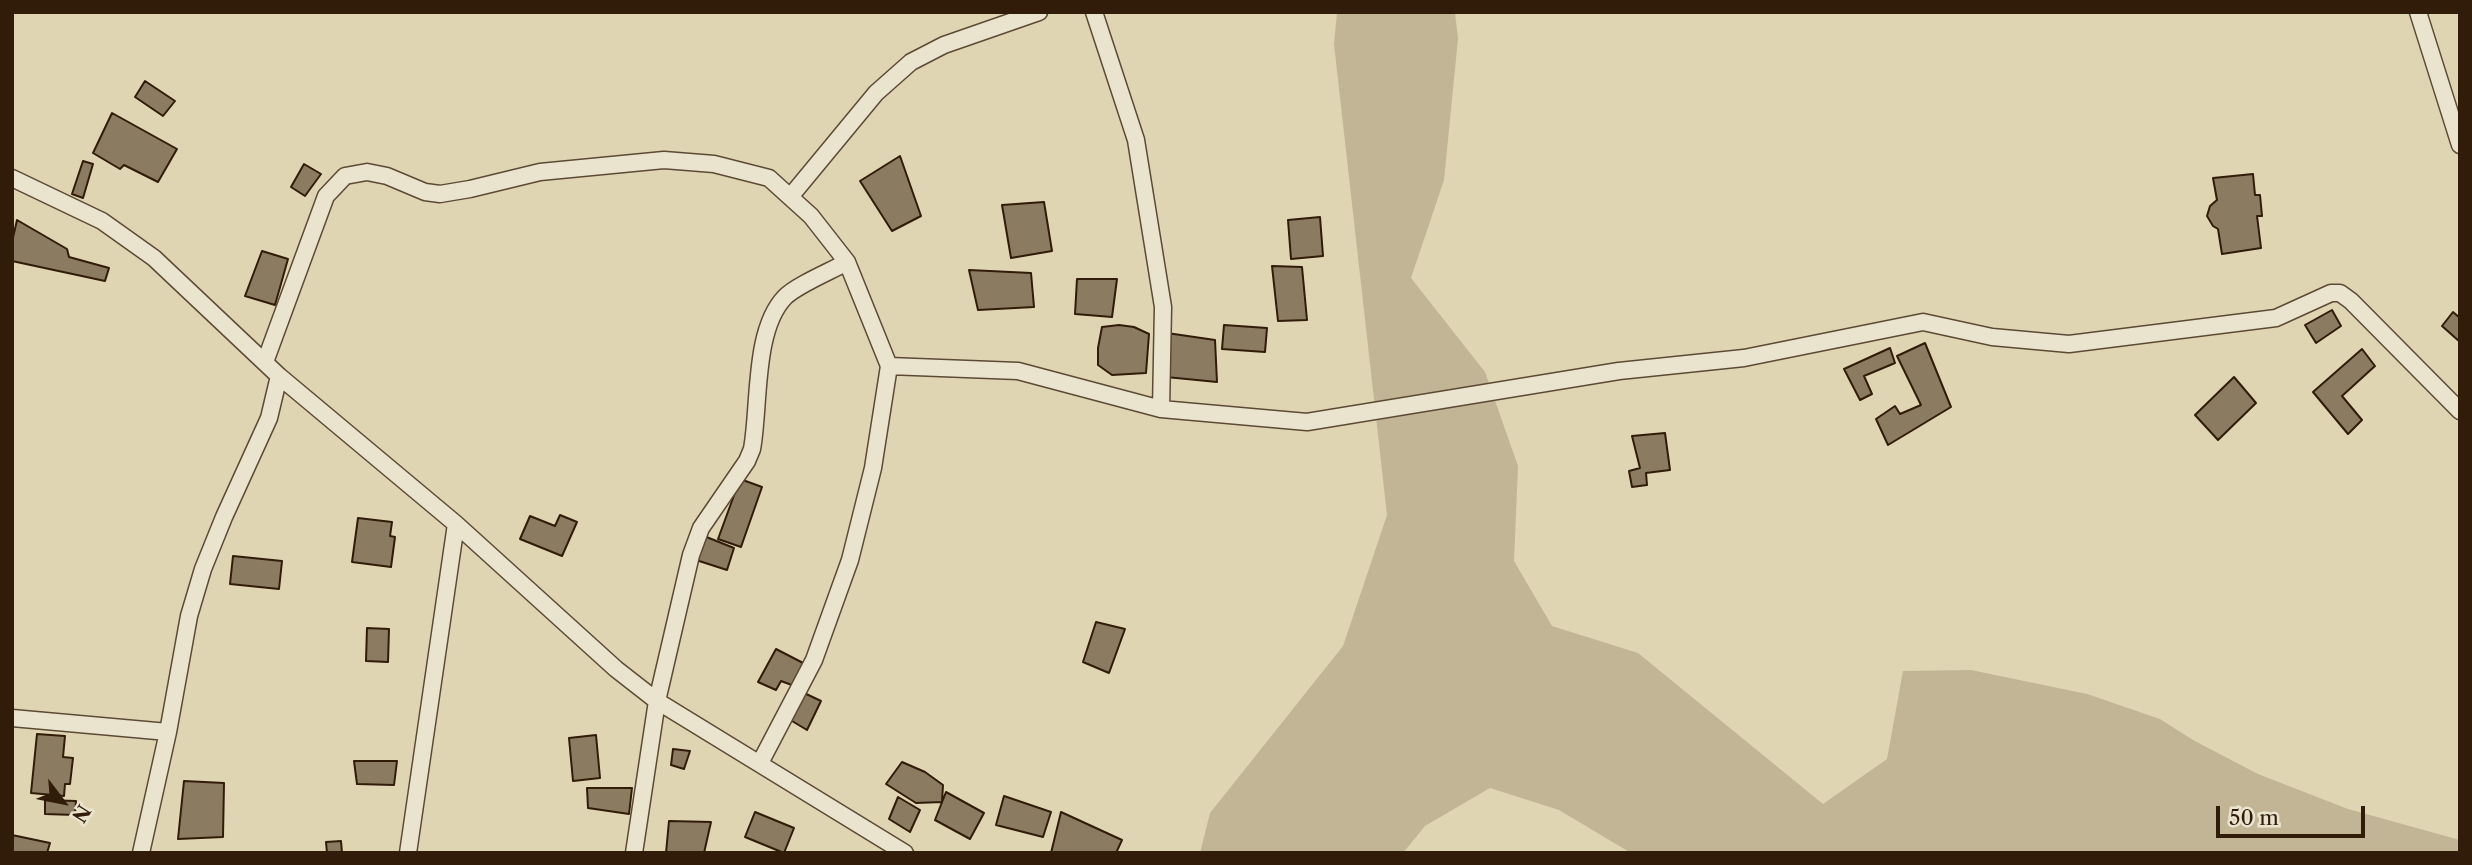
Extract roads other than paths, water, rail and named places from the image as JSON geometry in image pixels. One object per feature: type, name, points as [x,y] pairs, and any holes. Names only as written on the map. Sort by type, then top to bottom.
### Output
[{"type":"street","points":[[790,197],[876,93],[911,62],[944,45],[1040,12]]},
{"type":"street","points":[[1094,12],[1136,140],[1163,307],[1161,409]]},
{"type":"street","points":[[2418,12],[2460,145]]},
{"type":"street","points":[[265,362],[326,196],[345,176],[367,172],[387,176],[425,192],[440,194],[540,173],[664,160],[714,163],[769,178],[811,216],[847,262],[889,366],[873,468],[850,560],[814,660],[761,764]]},
{"type":"street","points":[[12,178],[102,221],[154,258],[279,376],[456,524],[606,660],[657,701],[905,853]]},
{"type":"street","points":[[634,853],[657,701],[691,555],[701,528],[747,461],[752,449],[768,326],[777,306],[787,294],[847,262]]},
{"type":"street","points":[[889,366],[1018,371],[1161,409],[1307,422],[1619,371],[1744,358],[1923,322],[1992,337],[2069,344],[2276,318],[2330,293],[2340,293],[2460,411]]},
{"type":"street","points":[[141,853],[168,732],[189,616],[202,569],[269,418],[279,376]]},
{"type":"street","points":[[408,853],[456,524]]},
{"type":"street","points":[[12,718],[168,732]]}]
